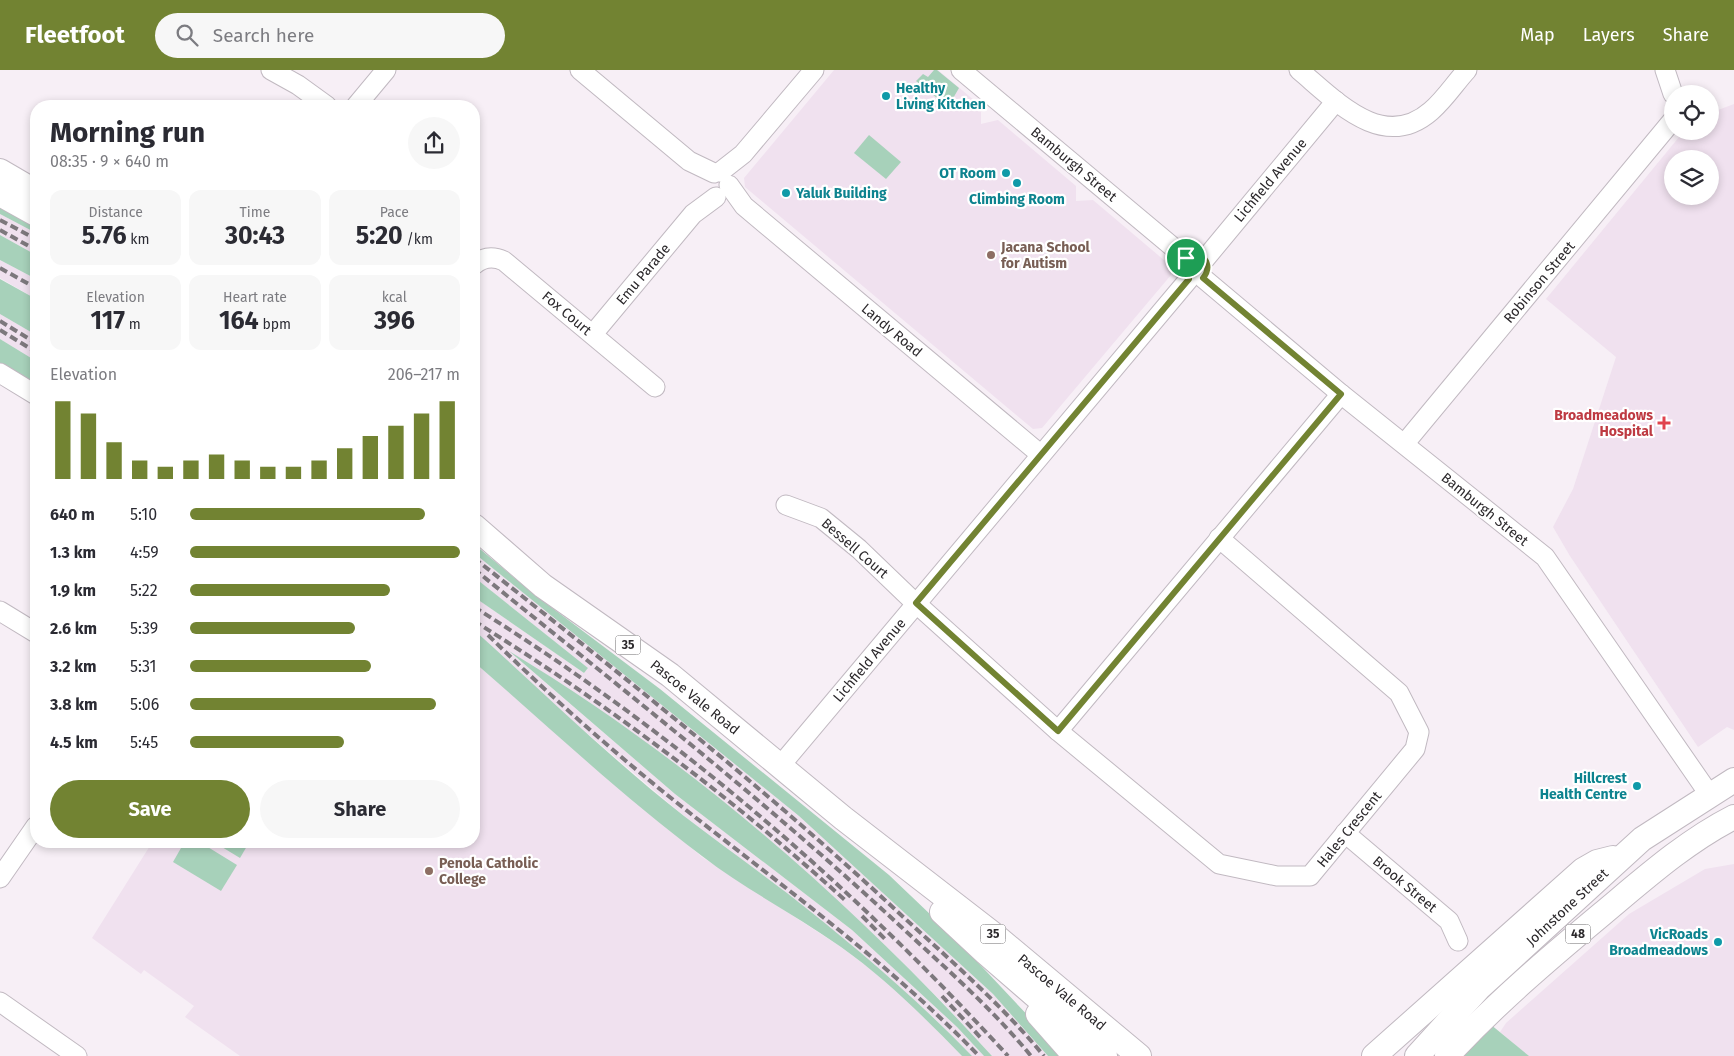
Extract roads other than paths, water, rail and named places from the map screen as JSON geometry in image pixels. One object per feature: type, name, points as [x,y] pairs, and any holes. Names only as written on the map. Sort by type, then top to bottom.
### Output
[{"type":"main road","points":[[0,172],[30,189]]},
{"type":"main road","points":[[0,194],[30,211]]},
{"type":"main road","name":"Pascoe Vale Road","points":[[480,531],[543,586],[670,675],[842,818],[993,934],[1139,1056]]},
{"type":"main road","name":"Johnstone Street","points":[[1417,1056],[1479,988],[1642,839],[1709,794],[1734,780]]},
{"type":"main road","name":"Pascoe Vale Road","points":[[842,818],[986,953],[1105,1056]]},
{"type":"main road","name":"Johnstone Street","points":[[1447,1056],[1519,984],[1649,875],[1729,823]]},
{"type":"main road","points":[[1374,1056],[1582,870],[1597,862],[1615,857],[1642,839]]},
{"type":"main road","points":[[1551,923],[1555,930],[1564,929],[1612,890],[1649,875]]},
{"type":"main road","points":[[986,953],[1075,1056]]},
{"type":"street","points":[[270,70],[298,85],[319,100]]},
{"type":"street","points":[[361,100],[386,70]]},
{"type":"street","name":"Landy Road","points":[[580,70],[1040,454]]},
{"type":"street","name":"Emu Parade","points":[[592,334],[814,70]]},
{"type":"street","name":"Bamburgh Street","points":[[961,70],[1195,259]]},
{"type":"street","points":[[1299,70],[1336,101],[1365,121],[1393,126],[1407,124],[1432,111],[1467,70]]},
{"type":"street","points":[[1665,70],[1669,85]]},
{"type":"street","name":"Lichfield Avenue","points":[[1195,259],[1336,101]]},
{"type":"street","name":"Robinson Street","points":[[1405,443],[1664,131]]},
{"type":"street","name":"Fox Court","points":[[480,261],[485,258],[504,261],[655,387]]},
{"type":"street","points":[[1195,259],[1182,268],[1196,278]]},
{"type":"street","name":"Bamburgh Street","points":[[1196,278],[1405,443],[1545,557],[1709,794]]},
{"type":"street","name":"Lichfield Avenue","points":[[780,766],[1040,454],[1196,278]]},
{"type":"street","points":[[0,373],[30,391]]},
{"type":"street","points":[[1058,731],[1341,394]]},
{"type":"street","name":"Bessell Court","points":[[786,505],[811,513],[824,520],[859,549],[916,603]]},
{"type":"street","name":"Hales Crescent","points":[[916,603],[1058,731],[1219,864],[1276,876],[1310,876],[1415,748],[1419,732],[1399,693],[1219,538]]},
{"type":"street","points":[[0,611],[30,629]]},
{"type":"street","points":[[0,878],[7,854],[30,832]]},
{"type":"street","name":"Brook Street","points":[[1345,833],[1446,919],[1458,941]]},
{"type":"street","points":[[0,1002],[77,1056]]},
{"type":"railway","points":[[0,220],[30,236]]},
{"type":"railway","points":[[0,230],[30,247]]},
{"type":"railway","points":[[0,268],[30,285]]},
{"type":"railway","points":[[0,321],[30,339]]},
{"type":"railway","points":[[0,330],[30,348]]},
{"type":"railway","points":[[480,563],[637,688],[797,821],[975,983],[1044,1056]]},
{"type":"railway","points":[[480,574],[689,743],[794,831],[966,987],[1031,1056]]},
{"type":"railway","points":[[480,611],[548,655],[619,705],[689,758],[756,813],[886,930],[1008,1056]]},
{"type":"railway","points":[[480,625],[572,685],[666,752],[757,824],[846,901]]},
{"type":"railway","points":[[488,635],[606,744],[656,786],[872,957],[979,1056]]},
{"type":"railway","points":[[862,916],[887,941]]},
{"type":"railway","points":[[942,996],[981,1038]]},
{"type":"place","name":"Healthy Living Kitchen","points":[[886,96]]},
{"type":"place","name":"OT Room","points":[[1006,173]]},
{"type":"place","name":"Climbing Room","points":[[1017,183]]},
{"type":"place","name":"Yaluk Building","points":[[786,193]]},
{"type":"place","name":"Jacana School for Autism","points":[[991,255]]},
{"type":"place","name":"Broadmeadows Hospital","points":[[1664,423]]},
{"type":"place","name":"Hillcrest Health Centre","points":[[1637,786]]},
{"type":"place","name":"Penola Catholic College","points":[[429,871]]},
{"type":"place","name":"VicRoads Broadmeadows","points":[[1718,942]]}]
